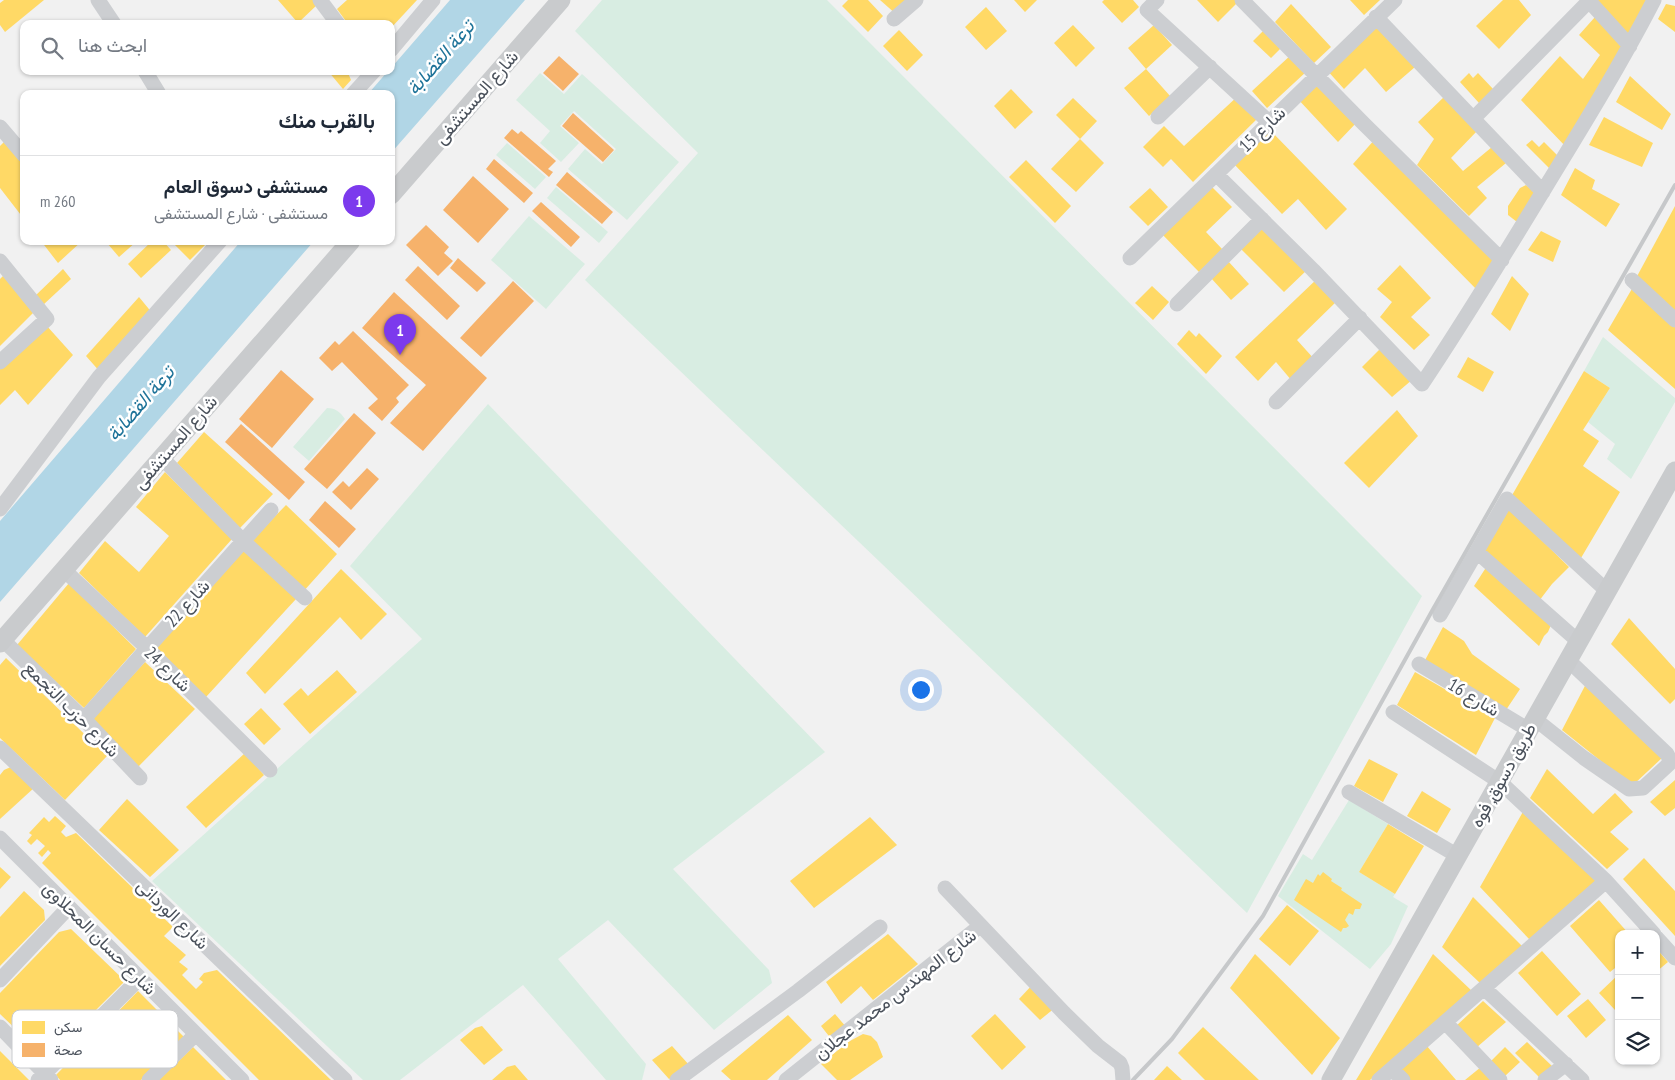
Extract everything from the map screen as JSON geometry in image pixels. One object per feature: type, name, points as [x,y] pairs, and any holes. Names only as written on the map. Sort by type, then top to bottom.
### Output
[{"type":"main road","name":"شارع المستشفى","points":[[395,190],[561,0]]},
{"type":"main road","name":"شارع المستشفى","points":[[1,641],[348,245]]},
{"type":"main road","name":"طريق دسوق, فوه","points":[[1331,1080],[1675,470]]},
{"type":"street","points":[[98,0],[111,20]]},
{"type":"street","points":[[320,0],[335,20]]},
{"type":"street","points":[[395,45],[433,0]]},
{"type":"street","points":[[894,19],[916,0]]},
{"type":"street","points":[[1157,0],[1147,10],[1269,122]]},
{"type":"street","points":[[1242,0],[1502,260]]},
{"type":"street","name":"شارع 15","points":[[1130,258],[1394,0]]},
{"type":"street","points":[[1216,174],[1262,218],[1422,384],[1464,322],[1502,260],[1630,46],[1654,0]]},
{"type":"street","points":[[1473,119],[1590,1],[1630,46]]},
{"type":"street","points":[[1376,18],[1543,192]]},
{"type":"street","points":[[1158,117],[1210,68]]},
{"type":"street","points":[[148,75],[157,90]]},
{"type":"street","points":[[357,90],[370,75]]},
{"type":"street","points":[[0,127],[20,150]]},
{"type":"street","points":[[1177,304],[1262,218]]},
{"type":"street","points":[[4,505],[99,377],[216,245]]},
{"type":"street","points":[[0,362],[47,319],[1,264]]},
{"type":"street","points":[[1632,280],[1675,320]]},
{"type":"street","points":[[1276,402],[1360,318]]},
{"type":"street","points":[[162,458],[243,541],[305,598]]},
{"type":"street","points":[[1440,615],[1507,499],[1608,591]]},
{"type":"street","name":"شارع 22","points":[[84,719],[271,510]]},
{"type":"street","points":[[1477,552],[1579,642]]},
{"type":"street","name":"شارع 24","points":[[64,570],[147,648],[270,770]]},
{"type":"street","name":"شارع حزب التجمع","points":[[1,641],[84,719],[140,778]]},
{"type":"street","name":"شارع 16","points":[[1419,664],[1532,724],[1629,789],[1643,788],[1669,764],[1667,754],[1568,660]]},
{"type":"street","points":[[1393,712],[1500,782],[1606,880],[1650,930]]},
{"type":"street","name":"شارع الوردانى","points":[[0,748],[345,1080]]},
{"type":"street","points":[[1349,792],[1458,856]]},
{"type":"street","name":"شارع حسان المحلاوى","points":[[0,838],[172,1010]]},
{"type":"street","points":[[1379,1080],[1485,989],[1606,880]]},
{"type":"street","points":[[944,888],[1098,1046],[1120,1063],[1123,1080]]},
{"type":"street","points":[[0,980],[69,907]]},
{"type":"street","name":"شارع المهندس محمد عجلان","points":[[786,1080],[980,926]]},
{"type":"street","points":[[676,1080],[798,991],[880,927]]},
{"type":"street","points":[[1660,941],[1675,958]]},
{"type":"street","points":[[110,1010],[140,978]]},
{"type":"street","points":[[1485,989],[1582,1080]]},
{"type":"street","name":"شارع حسان المحلاوى","points":[[178,1016],[242,1080]]},
{"type":"street","points":[[1445,1022],[1500,1080]]},
{"type":"street","points":[[0,1027],[12,1041]]},
{"type":"street","points":[[178,1052],[196,1034]]},
{"type":"street","points":[[1545,1080],[1566,1064]]},
{"type":"street","points":[[36,1068],[45,1078],[54,1068]]},
{"type":"street","points":[[149,1080],[161,1068]]},
{"type":"street","points":[[1392,1069],[1403,1080]]},
{"type":"green space","points":[[602,0],[827,0],[1422,596],[1247,913],[585,280],[698,153],[575,31]]},
{"type":"green space","points":[[540,73],[564,94],[582,74],[679,162],[627,220],[568,169],[585,149],[602,164],[616,149],[574,111],[560,126],[579,143],[561,162],[540,143],[550,131],[516,100]]},
{"type":"green space","points":[[507,143],[546,177],[535,189],[496,155]]},
{"type":"green space","points":[[556,187],[608,232],[599,243],[547,198]]},
{"type":"green space","points":[[529,216],[585,264],[546,309],[491,260]]},
{"type":"green space","points":[[1603,337],[1675,398],[1675,402],[1631,479],[1607,459],[1615,444],[1588,422],[1610,388],[1584,371]]},
{"type":"green space","points":[[488,404],[825,752],[673,869],[769,970],[772,983],[714,1030],[608,920],[558,959],[646,1064],[642,1080],[606,1080],[523,985],[400,1080],[363,1080],[152,881],[422,639],[350,566]]},
{"type":"green space","points":[[327,408],[338,411],[345,419],[309,461],[293,447]]},
{"type":"green space","points":[[1349,800],[1388,824],[1359,872],[1395,894],[1393,897],[1408,906],[1391,944],[1370,969],[1278,896],[1303,854],[1312,860]]},
{"type":"water","name":"ترعة القضابة","points":[[450,0],[525,0],[395,148],[395,90],[371,90],[385,75],[395,75],[395,63]]},
{"type":"water","name":"ترعة القضابة","points":[[238,245],[311,245],[0,602],[0,521]]},
{"type":"building: سكن","points":[[4,0],[44,0],[5,32],[0,25],[0,3]]},
{"type":"building: سكن","points":[[278,0],[315,0],[318,4],[301,20],[295,20]]},
{"type":"building: سكن","points":[[347,0],[417,0],[395,24],[395,20],[345,20],[337,9]]},
{"type":"building: سكن","points":[[848,0],[868,0],[883,16],[868,32],[842,6]]},
{"type":"building: سكن","points":[[880,0],[914,0],[897,15]]},
{"type":"building: سكن","points":[[1014,0],[1037,0],[1025,12]]},
{"type":"building: سكن","points":[[1104,0],[1133,0],[1139,7],[1122,23],[1102,2]]},
{"type":"building: سكن","points":[[1197,0],[1238,0],[1239,1],[1218,22]]},
{"type":"building: سكن","points":[[1350,0],[1380,0],[1364,15]]},
{"type":"building: سكن","points":[[1503,0],[1519,0],[1531,15],[1499,49],[1476,26]]},
{"type":"building: سكن","points":[[1595,0],[1653,0],[1632,41]]},
{"type":"building: سكن","points":[[1291,4],[1331,47],[1314,63],[1275,22]]},
{"type":"building: سكن","points":[[1666,4],[1675,6],[1675,32],[1658,19]]},
{"type":"building: سكن","points":[[986,7],[1007,31],[986,50],[965,27]]},
{"type":"building: سكن","points":[[1595,17],[1624,48],[1568,149],[1521,100],[1560,56],[1583,79],[1600,55],[1579,35]]},
{"type":"building: سكن","points":[[1372,22],[1415,67],[1386,92],[1365,68],[1344,89],[1325,68]]},
{"type":"building: سكن","points":[[1073,25],[1095,48],[1076,67],[1054,43]]},
{"type":"building: سكن","points":[[1154,25],[1172,45],[1146,69],[1128,48]]},
{"type":"building: سكن","points":[[1266,28],[1283,46],[1271,58],[1253,41]]},
{"type":"building: سكن","points":[[899,30],[923,55],[907,71],[883,46]]},
{"type":"building: سكن","points":[[1292,54],[1307,71],[1267,108],[1252,91]]},
{"type":"building: سكن","points":[[1146,69],[1171,97],[1149,116],[1124,88]]},
{"type":"building: سكن","points":[[1469,73],[1473,78],[1478,73],[1494,90],[1479,103],[1460,82]]},
{"type":"building: سكن","points":[[331,75],[349,75],[351,80],[343,89]]},
{"type":"building: سكن","points":[[1630,76],[1671,114],[1662,130],[1616,102]]},
{"type":"building: سكن","points":[[1316,77],[1358,121],[1338,142],[1296,97]]},
{"type":"building: سكن","points":[[1011,89],[1033,112],[1015,129],[994,106]]},
{"type":"building: سكن","points":[[1239,95],[1259,117],[1193,182],[1171,159],[1163,167],[1143,147],[1164,126],[1184,146]]},
{"type":"building: سكن","points":[[1445,96],[1478,130],[1451,158],[1463,171],[1492,147],[1506,163],[1477,187],[1487,198],[1469,216],[1417,165],[1434,139],[1418,122]]},
{"type":"building: سكن","points":[[1073,98],[1097,121],[1080,139],[1056,115]]},
{"type":"building: سكن","points":[[1604,117],[1653,143],[1642,167],[1589,145]]},
{"type":"building: سكن","points":[[1267,127],[1347,209],[1326,230],[1298,199],[1282,214],[1231,161]]},
{"type":"building: سكن","points":[[8,138],[20,152],[20,214],[0,188],[0,146]]},
{"type":"building: سكن","points":[[1376,138],[1497,263],[1480,293],[1353,164]]},
{"type":"building: سكن","points":[[1080,139],[1104,163],[1076,192],[1051,169]]},
{"type":"building: سكن","points":[[1532,140],[1539,147],[1544,142],[1560,158],[1550,169],[1526,145]]},
{"type":"building: سكن","points":[[1026,160],[1071,206],[1055,223],[1009,177]]},
{"type":"building: سكن","points":[[1575,168],[1595,180],[1592,189],[1620,204],[1606,227],[1561,195]]},
{"type":"building: سكن","points":[[1209,184],[1232,207],[1206,232],[1223,250],[1199,272],[1160,232]]},
{"type":"building: سكن","points":[[1526,185],[1540,196],[1521,225],[1508,215],[1508,206],[1520,188]]},
{"type":"building: سكن","points":[[1150,188],[1168,207],[1148,226],[1129,207]]},
{"type":"building: سكن","points":[[1675,206],[1675,317],[1635,280]]},
{"type":"building: سكن","points":[[1265,225],[1308,269],[1284,292],[1241,249]]},
{"type":"building: سكن","points":[[1541,231],[1561,241],[1553,262],[1528,250]]},
{"type":"building: سكن","points":[[44,245],[78,245],[58,263]]},
{"type":"building: سكن","points":[[109,245],[132,245],[119,257]]},
{"type":"building: سكن","points":[[148,245],[167,245],[171,250],[141,278],[128,264]]},
{"type":"building: سكن","points":[[175,245],[205,245],[190,260]]},
{"type":"building: سكن","points":[[1228,261],[1249,284],[1231,300],[1211,278]]},
{"type":"building: سكن","points":[[1400,265],[1431,298],[1411,317],[1430,335],[1414,350],[1380,317],[1392,302],[1377,289]]},
{"type":"building: سكن","points":[[63,269],[71,279],[43,305],[35,296]]},
{"type":"building: سكن","points":[[4,275],[35,311],[0,346],[0,279]]},
{"type":"building: سكن","points":[[1512,276],[1529,294],[1510,331],[1491,314]]},
{"type":"building: سكن","points":[[1319,277],[1338,300],[1297,340],[1315,360],[1292,381],[1276,362],[1258,381],[1235,357]]},
{"type":"building: سكن","points":[[1152,286],[1169,302],[1153,320],[1135,303]]},
{"type":"building: سكن","points":[[1633,287],[1675,327],[1675,389],[1608,330]]},
{"type":"building: سكن","points":[[139,297],[153,314],[101,373],[86,356]]},
{"type":"building: سكن","points":[[46,325],[73,355],[28,405],[15,390],[0,405],[0,367]]},
{"type":"building: سكن","points":[[1189,330],[1196,337],[1199,333],[1222,356],[1206,374],[1177,344]]},
{"type":"building: سكن","points":[[1382,347],[1413,379],[1392,397],[1362,367]]},
{"type":"building: سكن","points":[[1468,357],[1494,372],[1483,392],[1457,377]]},
{"type":"building: سكن","points":[[1584,371],[1610,388],[1583,430],[1599,441],[1583,466],[1620,492],[1581,558],[1511,497]]},
{"type":"building: سكن","points":[[1397,410],[1418,436],[1369,488],[1344,463]]},
{"type":"building: سكن","points":[[204,432],[273,494],[240,528],[177,463]]},
{"type":"building: سكن","points":[[165,472],[232,539],[145,637],[79,573],[105,541],[139,572],[169,536],[136,507]]},
{"type":"building: سكن","points":[[286,505],[337,554],[302,593],[251,541]]},
{"type":"building: سكن","points":[[1509,508],[1569,567],[1539,601],[1483,549]]},
{"type":"building: سكن","points":[[244,549],[296,599],[206,697],[155,647]]},
{"type":"building: سكن","points":[[1487,566],[1551,625],[1539,646],[1474,586]]},
{"type":"building: سكن","points":[[341,569],[387,614],[361,640],[340,617],[265,694],[246,673]]},
{"type":"building: سكن","points":[[69,583],[136,649],[84,708],[17,645]]},
{"type":"building: سكن","points":[[1629,618],[1675,669],[1675,699],[1670,704],[1611,644]]},
{"type":"building: سكن","points":[[1443,627],[1464,641],[1472,654],[1520,689],[1506,710],[1424,662]]},
{"type":"building: سكن","points":[[6,658],[107,756],[65,800],[0,738],[0,665]]},
{"type":"building: سكن","points":[[145,662],[195,709],[138,767],[91,720]]},
{"type":"building: سكن","points":[[337,670],[357,692],[310,734],[283,704],[301,688],[308,696]]},
{"type":"building: سكن","points":[[1415,672],[1495,718],[1476,755],[1397,705]]},
{"type":"building: سكن","points":[[1588,680],[1663,757],[1632,786],[1562,730]]},
{"type":"building: سكن","points":[[261,708],[281,729],[264,745],[244,724]]},
{"type":"building: سكن","points":[[245,753],[264,775],[206,828],[186,807]]},
{"type":"building: سكن","points":[[1369,759],[1398,774],[1383,802],[1354,786]]},
{"type":"building: سكن","points":[[13,766],[35,787],[0,819],[0,775],[4,770]]},
{"type":"building: سكن","points":[[1547,769],[1593,814],[1615,793],[1633,812],[1610,832],[1629,849],[1607,869],[1530,798]]},
{"type":"building: سكن","points":[[1675,780],[1675,808],[1665,816],[1650,802]]},
{"type":"building: سكن","points":[[1422,791],[1451,809],[1437,833],[1407,816]]},
{"type":"building: سكن","points":[[127,799],[179,850],[150,877],[99,830]]},
{"type":"building: سكن","points":[[1524,810],[1600,879],[1530,940],[1480,887]]},
{"type":"building: سكن","points":[[55,816],[66,826],[61,832],[66,837],[76,833],[173,927],[164,936],[186,955],[179,962],[188,969],[182,975],[196,989],[203,982],[199,979],[204,973],[217,970],[331,1080],[259,1080],[42,863],[51,853],[48,850],[42,857],[38,853],[45,846],[37,839],[31,845],[27,841],[32,835],[29,833],[44,817],[49,822]]},
{"type":"building: سكن","points":[[870,817],[897,845],[814,908],[790,881]]},
{"type":"building: سكن","points":[[1388,824],[1424,846],[1395,894],[1359,872]]},
{"type":"building: سكن","points":[[1644,858],[1675,891],[1675,936],[1623,879]]},
{"type":"building: سكن","points":[[0,867],[11,877],[0,889]]},
{"type":"building: سكن","points":[[1323,872],[1332,879],[1331,881],[1342,888],[1341,890],[1362,904],[1360,909],[1355,909],[1353,915],[1349,913],[1345,920],[1349,926],[1343,928],[1341,932],[1294,900],[1306,879],[1313,883],[1318,874],[1320,876]]},
{"type":"building: سكن","points":[[24,891],[44,910],[45,920],[0,966],[0,917]]},
{"type":"building: سكن","points":[[1473,897],[1524,948],[1480,983],[1442,947]]},
{"type":"building: سكن","points":[[1599,900],[1625,930],[1615,930],[1615,968],[1610,972],[1570,926]]},
{"type":"building: سكن","points":[[1287,905],[1319,931],[1290,966],[1259,939]]},
{"type":"building: سكن","points":[[71,929],[125,981],[96,1010],[12,1010],[12,1025],[0,1014],[0,993],[59,932]]},
{"type":"building: سكن","points":[[888,934],[918,964],[873,1000],[861,986],[841,1004],[826,982]]},
{"type":"building: سكن","points":[[1542,951],[1581,994],[1557,1016],[1518,973]]},
{"type":"building: سكن","points":[[1660,953],[1668,962],[1660,969]]},
{"type":"building: سكن","points":[[1255,954],[1340,1038],[1312,1075],[1230,988]]},
{"type":"building: سكن","points":[[1433,954],[1472,991],[1370,1080],[1356,1080]]},
{"type":"building: سكن","points":[[1615,978],[1615,1010],[1599,993]]},
{"type":"building: سكن","points":[[1034,983],[1056,1007],[1040,1020],[1019,999]]},
{"type":"building: سكن","points":[[138,991],[157,1010],[119,1010]]},
{"type":"building: سكن","points":[[1588,999],[1606,1020],[1586,1038],[1567,1016]]},
{"type":"building: سكن","points":[[1483,1001],[1506,1022],[1476,1048],[1456,1026]]},
{"type":"building: سكن","points":[[835,1014],[847,1028],[832,1040],[821,1026]]},
{"type":"building: سكن","points":[[995,1014],[1026,1047],[1002,1070],[971,1036]]},
{"type":"building: سكن","points":[[788,1015],[812,1040],[767,1080],[731,1080],[721,1071]]},
{"type":"building: سكن","points":[[482,1026],[503,1050],[484,1065],[460,1040],[475,1028]]},
{"type":"building: سكن","points":[[1203,1027],[1259,1080],[1205,1080],[1178,1053]]},
{"type":"building: سكن","points":[[178,1031],[184,1037],[178,1043]]},
{"type":"building: سكن","points":[[863,1034],[871,1036],[877,1042],[883,1057],[850,1080],[837,1080],[821,1064],[848,1042]]},
{"type":"building: سكن","points":[[1527,1042],[1552,1066],[1540,1078],[1515,1053]]},
{"type":"building: سكن","points":[[1426,1045],[1456,1080],[1408,1080],[1398,1070]]},
{"type":"building: سكن","points":[[672,1046],[690,1066],[669,1079],[652,1060]]},
{"type":"building: سكن","points":[[193,1047],[226,1080],[159,1080],[171,1068],[178,1068],[178,1062]]},
{"type":"building: سكن","points":[[1505,1047],[1520,1062],[1505,1076],[1491,1061]]},
{"type":"building: سكن","points":[[0,1051],[12,1063],[12,1068],[17,1068],[29,1080],[0,1080]]},
{"type":"building: سكن","points":[[515,1065],[528,1080],[492,1080],[507,1067]]},
{"type":"building: سكن","points":[[1167,1066],[1182,1080],[1154,1080]]},
{"type":"building: سكن","points":[[1481,1067],[1493,1080],[1465,1080]]},
{"type":"building: سكن","points":[[63,1068],[153,1068],[141,1080],[60,1080],[56,1075]]},
{"type":"building: صحة","points":[[559,56],[579,74],[563,91],[543,73]]},
{"type":"building: صحة","points":[[573,113],[614,150],[603,162],[562,126]]},
{"type":"building: صحة","points":[[512,129],[518,134],[521,131],[556,161],[548,169],[553,172],[549,177],[504,138]]},
{"type":"building: صحة","points":[[494,159],[533,193],[524,203],[486,169]]},
{"type":"building: صحة","points":[[567,172],[613,212],[602,224],[556,185]]},
{"type":"building: صحة","points":[[473,176],[509,209],[478,243],[443,210]]},
{"type":"building: صحة","points":[[541,202],[580,237],[571,247],[532,211]]},
{"type":"building: صحة","points":[[426,225],[449,247],[444,253],[453,261],[438,276],[406,245]]},
{"type":"building: صحة","points":[[458,258],[486,283],[477,292],[450,268]]},
{"type":"building: صحة","points":[[418,266],[460,306],[447,320],[405,280]]},
{"type":"building: صحة","points":[[513,281],[534,301],[481,357],[460,338]]},
{"type":"building: صحة","points":[[394,292],[487,378],[423,451],[390,423],[426,385],[362,328]]},
{"type":"building: صحة","points":[[353,331],[409,385],[396,398],[399,402],[382,421],[368,408],[378,399],[342,362],[332,371],[319,358],[335,341],[339,345]]},
{"type":"building: صحة","points":[[281,370],[314,399],[272,448],[239,419]]},
{"type":"building: صحة","points":[[354,413],[376,433],[327,489],[304,469]]},
{"type":"building: صحة","points":[[241,424],[305,482],[289,500],[225,442]]},
{"type":"building: صحة","points":[[367,468],[379,479],[351,510],[332,492],[343,481],[349,487]]},
{"type":"building: صحة","points":[[325,501],[356,529],[339,548],[309,520]]},
{"type":"railway","points":[[1133,1080],[1172,1039],[1263,916],[1432,611],[1675,185]]},
{"type":"place","name":"مستشفى دسوق العام","points":[[400,355]]}]
